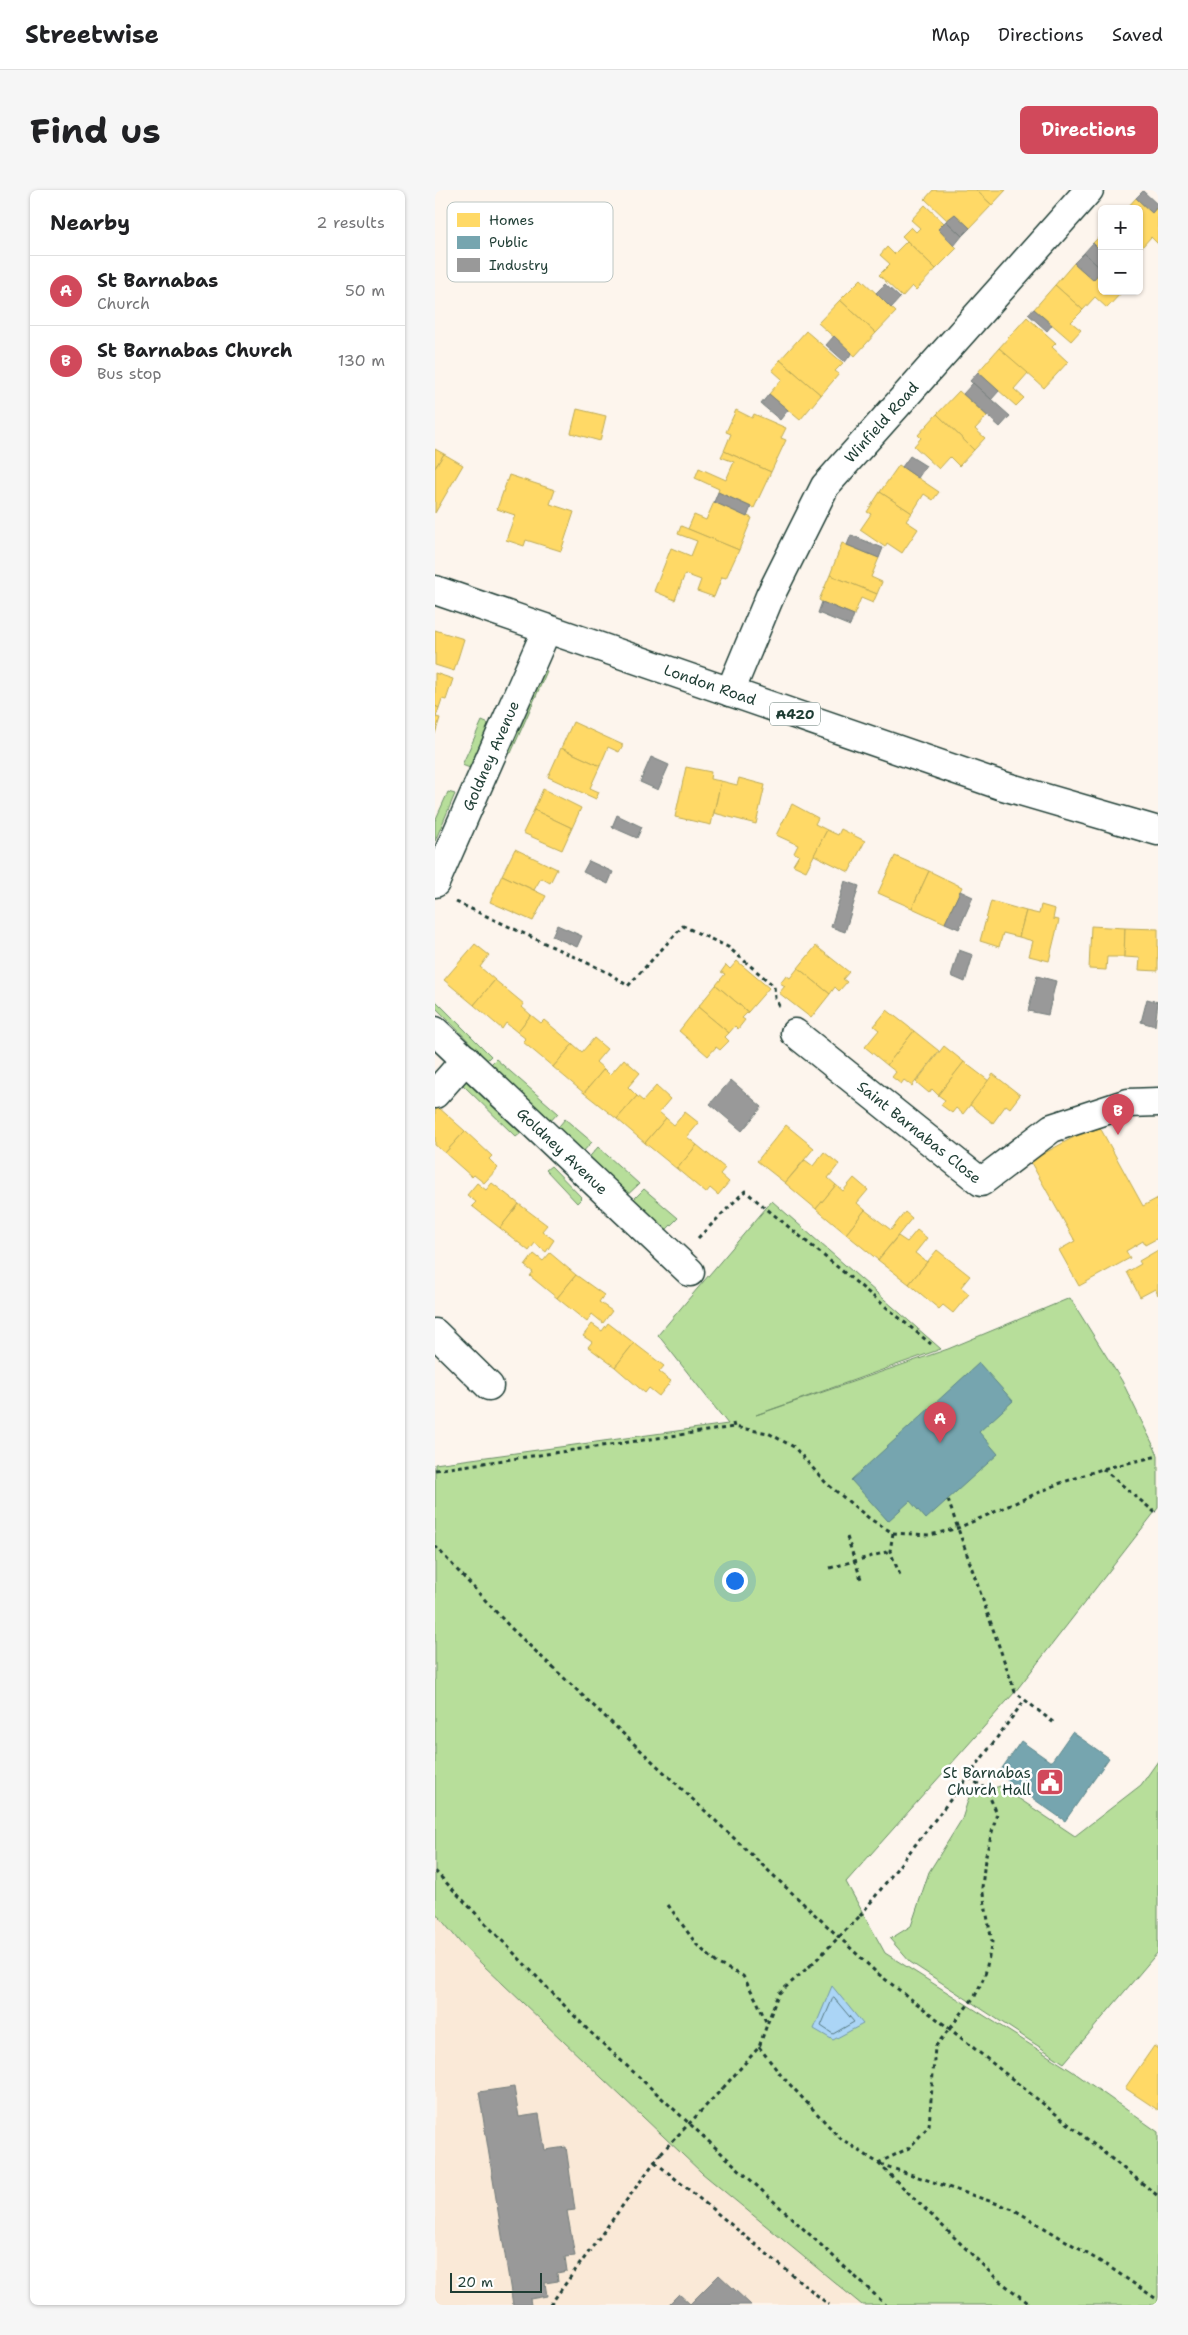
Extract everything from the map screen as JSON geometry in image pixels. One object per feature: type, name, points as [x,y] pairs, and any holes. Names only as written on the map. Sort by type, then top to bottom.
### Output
[{"type":"street","name":"Winfield Road","points":[[730,692],[770,596],[825,486],[1089,190]]},
{"type":"street","name":"London Road","points":[[435,590],[1000,785],[1158,831]]},
{"type":"street","name":"Goldney Avenue","points":[[442,891],[547,629]]},
{"type":"street","name":"Goldney Avenue","points":[[435,1030],[683,1266]]},
{"type":"street","name":"Saint Barnabas Close","points":[[795,1033],[981,1182],[1052,1128],[1127,1103],[1158,1102]]},
{"type":"street","points":[[435,1094],[466,1059]]},
{"type":"street","points":[[435,1333],[489,1386]]},
{"type":"path","points":[[442,891],[609,973],[627,986],[683,926],[728,947],[774,986],[775,998],[795,1033]]},
{"type":"path","points":[[683,1266],[745,1191],[931,1344]]},
{"type":"path","points":[[435,1470],[733,1425],[768,1433],[794,1447],[826,1483],[870,1519],[893,1533],[929,1535],[958,1528],[1058,1484],[1102,1469],[1158,1456]]},
{"type":"path","points":[[1102,1469],[1158,1515]]},
{"type":"path","points":[[948,1500],[1015,1692],[1054,1723]]},
{"type":"path","points":[[893,1533],[890,1551],[900,1575]]},
{"type":"path","points":[[847,1536],[862,1582]]},
{"type":"path","points":[[435,1546],[511,1628],[870,1966],[1158,2196]]},
{"type":"path","points":[[830,1568],[890,1551]]},
{"type":"path","points":[[550,2305],[661,2153],[759,2047],[778,1994],[811,1965],[860,1916],[968,1777],[1024,1701]]},
{"type":"path","points":[[878,2164],[909,2148],[929,2126],[935,2047],[975,1996],[985,1975],[992,1942],[982,1888],[985,1860],[997,1813],[986,1789],[968,1777]]},
{"type":"path","points":[[435,1871],[588,2030],[886,2305]]},
{"type":"path","points":[[668,1905],[697,1945],[718,1964],[743,1976],[757,2000],[767,2024]]},
{"type":"path","points":[[759,2047],[780,2074],[840,2138],[878,2164],[997,2279],[1031,2305]]},
{"type":"path","points":[[655,2162],[829,2305]]},
{"type":"path","points":[[878,2164],[1013,2209],[1111,2268],[1158,2300]]},
{"type":"shaded area","points":[[435,1912],[463,1946],[702,2173],[862,2305],[435,2305]]},
{"type":"green space","points":[[540,669],[547,671],[511,753],[504,752]]},
{"type":"green space","points":[[482,721],[489,724],[470,768],[462,765]]},
{"type":"green space","points":[[448,792],[455,794],[435,841],[435,821]]},
{"type":"green space","points":[[435,1000],[491,1056],[487,1060],[435,1007]]},
{"type":"green space","points":[[496,1059],[558,1113],[548,1124],[490,1065]]},
{"type":"green space","points":[[465,1077],[521,1133],[516,1137],[462,1084]]},
{"type":"green space","points":[[565,1119],[592,1142],[579,1156],[555,1131]]},
{"type":"green space","points":[[598,1147],[639,1184],[622,1200],[585,1162]]},
{"type":"green space","points":[[551,1166],[582,1198],[577,1203],[546,1170]]},
{"type":"green space","points":[[644,1189],[678,1218],[662,1234],[627,1206]]},
{"type":"green space","points":[[772,1201],[941,1349],[756,1415],[948,1349],[1070,1298],[1122,1381],[1158,1455],[1158,1508],[1015,1692],[846,1882],[885,1953],[1072,2071],[1158,2132],[1158,2305],[862,2305],[702,2173],[463,1946],[435,1912],[435,1464],[728,1424],[658,1335]]},
{"type":"green space","points":[[1158,1761],[1158,1952],[1064,2063],[910,1962],[890,1939],[911,1926],[929,1872],[962,1819],[969,1797],[1000,1786],[1075,1836],[1141,1785]]},
{"type":"water","points":[[832,1986],[863,2024],[833,2040],[814,2029]]},
{"type":"building: Homes","points":[[933,190],[976,190],[992,205],[970,228],[955,214],[948,221],[925,199]]},
{"type":"building: Homes","points":[[976,190],[1006,190],[992,205]]},
{"type":"building: Homes","points":[[1136,198],[1152,213],[1158,207],[1158,244],[1151,237],[1143,246],[1143,205],[1130,205]]},
{"type":"building: Homes","points":[[925,205],[944,223],[938,229],[957,248],[936,269],[902,236],[911,227],[916,232],[920,228],[911,220]]},
{"type":"building: Homes","points":[[1098,238],[1098,248],[1093,243]]},
{"type":"building: Homes","points":[[907,241],[936,269],[916,290],[912,286],[902,297],[879,275],[890,264],[880,255],[887,247],[894,254]]},
{"type":"building: Homes","points":[[1074,263],[1093,280],[1098,275],[1098,295],[1119,295],[1107,308],[1095,297],[1083,310],[1055,285]]},
{"type":"building: Homes","points":[[861,279],[896,312],[876,333],[840,300]]},
{"type":"building: Homes","points":[[1055,285],[1083,310],[1071,322],[1081,330],[1071,341],[1034,309]]},
{"type":"building: Homes","points":[[840,300],[876,333],[855,356],[818,323]]},
{"type":"building: Homes","points":[[1027,317],[1056,343],[1052,347],[1068,362],[1044,388],[999,348]]},
{"type":"building: Homes","points":[[806,331],[843,363],[835,371],[839,374],[821,395],[780,360]]},
{"type":"building: Homes","points":[[999,348],[1028,373],[1014,389],[1024,398],[1016,406],[978,372]]},
{"type":"building: Homes","points":[[780,360],[821,395],[800,420],[769,394],[782,379],[772,370]]},
{"type":"building: Homes","points":[[959,391],[987,416],[975,429],[985,438],[974,450],[937,414]]},
{"type":"building: Homes","points":[[577,409],[606,416],[600,441],[571,433]]},
{"type":"building: Homes","points":[[736,410],[752,418],[754,414],[786,428],[781,438],[786,440],[771,472],[724,451],[731,434],[726,432]]},
{"type":"building: Homes","points":[[937,414],[974,450],[959,466],[950,457],[939,469],[914,446],[921,438],[918,435]]},
{"type":"building: Homes","points":[[435,449],[444,454],[435,468]]},
{"type":"building: Homes","points":[[724,451],[771,472],[754,508],[718,492],[719,489],[695,478],[699,468],[726,480],[734,462],[721,457]]},
{"type":"building: Homes","points":[[444,454],[463,465],[435,513],[435,468]]},
{"type":"building: Homes","points":[[899,465],[939,492],[933,500],[924,494],[912,513],[880,492]]},
{"type":"building: Homes","points":[[509,475],[555,490],[550,504],[574,512],[561,551],[526,540],[524,546],[506,540],[515,515],[497,509]]},
{"type":"building: Homes","points":[[880,492],[912,513],[906,521],[918,529],[902,553],[887,543],[885,547],[860,530],[871,514],[867,512]]},
{"type":"building: Homes","points":[[714,502],[752,518],[739,550],[688,529],[694,515],[706,520]]},
{"type":"building: Homes","points":[[681,526],[739,550],[726,578],[722,577],[714,597],[697,591],[701,580],[685,574],[675,600],[654,591],[671,548],[691,556],[697,541],[678,534]]},
{"type":"building: Homes","points":[[842,543],[879,558],[871,577],[882,582],[877,594],[830,575]]},
{"type":"building: Homes","points":[[830,575],[877,594],[873,603],[861,598],[854,615],[822,602],[819,600]]},
{"type":"building: Homes","points":[[435,630],[464,639],[454,671],[435,665]]},
{"type":"building: Homes","points":[[435,673],[453,679],[446,700],[442,699],[439,708],[435,706]]},
{"type":"building: Homes","points":[[435,706],[439,708],[436,717],[440,718],[435,734]]},
{"type":"building: Homes","points":[[573,722],[623,745],[619,752],[608,747],[600,766],[561,748]]},
{"type":"building: Homes","points":[[561,748],[600,766],[590,788],[599,792],[596,799],[548,777]]},
{"type":"building: Homes","points":[[686,767],[711,772],[710,779],[721,781],[711,825],[675,817]]},
{"type":"building: Homes","points":[[739,778],[765,785],[756,824],[714,813],[721,781],[737,785]]},
{"type":"building: Homes","points":[[543,789],[581,808],[572,828],[534,810]]},
{"type":"building: Homes","points":[[792,804],[818,818],[815,824],[827,830],[806,871],[793,865],[799,855],[794,853],[798,845],[776,835]]},
{"type":"building: Homes","points":[[534,810],[572,828],[562,850],[523,833]]},
{"type":"building: Homes","points":[[841,829],[865,841],[849,872],[814,855],[827,830],[838,835]]},
{"type":"building: Homes","points":[[515,849],[557,869],[550,883],[541,878],[534,890],[502,875]]},
{"type":"building: Homes","points":[[895,856],[929,871],[912,908],[878,893]]},
{"type":"building: Homes","points":[[929,871],[962,887],[945,923],[912,908]]},
{"type":"building: Homes","points":[[502,875],[546,896],[533,921],[490,902]]},
{"type":"building: Homes","points":[[991,901],[1026,911],[1019,937],[1003,933],[999,947],[980,941]]},
{"type":"building: Homes","points":[[1041,905],[1055,909],[1053,919],[1059,920],[1049,961],[1029,956],[1033,941],[1019,937],[1026,911],[1039,914]]},
{"type":"building: Homes","points":[[1091,926],[1125,928],[1124,957],[1107,957],[1106,970],[1089,969]]},
{"type":"building: Homes","points":[[1125,928],[1158,929],[1158,971],[1139,970],[1140,958],[1124,957]]},
{"type":"building: Homes","points":[[475,944],[489,955],[480,967],[495,980],[474,1005],[444,980]]},
{"type":"building: Homes","points":[[816,946],[849,972],[843,979],[847,982],[839,991],[835,987],[830,994],[798,968]]},
{"type":"building: Homes","points":[[737,961],[769,988],[748,1012],[716,985],[725,974],[721,972],[726,965],[730,969]]},
{"type":"building: Homes","points":[[798,968],[830,994],[811,1018],[779,993],[785,986],[780,983],[786,975],[790,978]]},
{"type":"building: Homes","points":[[495,980],[524,1004],[522,1007],[531,1015],[517,1032],[506,1023],[502,1029],[474,1005]]},
{"type":"building: Homes","points":[[716,985],[748,1012],[742,1018],[745,1020],[738,1029],[735,1026],[729,1033],[698,1007]]},
{"type":"building: Homes","points":[[698,1007],[729,1033],[725,1037],[729,1041],[720,1050],[716,1047],[708,1056],[679,1031]]},
{"type":"building: Homes","points":[[887,1010],[914,1031],[887,1065],[865,1047],[879,1030],[874,1026]]},
{"type":"building: Homes","points":[[531,1015],[541,1023],[544,1020],[573,1044],[553,1067],[523,1042],[526,1039],[517,1032]]},
{"type":"building: Homes","points":[[914,1031],[939,1051],[912,1086],[904,1080],[901,1084],[892,1077],[896,1072],[887,1065]]},
{"type":"building: Homes","points":[[594,1038],[607,1049],[596,1062],[604,1069],[584,1093],[553,1067],[573,1044],[582,1052]]},
{"type":"building: Homes","points":[[944,1046],[964,1062],[938,1095],[932,1089],[929,1093],[916,1082]]},
{"type":"building: Homes","points":[[624,1059],[640,1073],[628,1087],[637,1096],[617,1119],[584,1093],[604,1069],[610,1075]]},
{"type":"building: Homes","points":[[964,1062],[989,1081],[963,1114],[956,1108],[952,1113],[941,1105],[945,1100],[938,1095]]},
{"type":"building: Homes","points":[[993,1074],[1020,1095],[1010,1108],[1006,1105],[993,1123],[970,1105]]},
{"type":"building: Homes","points":[[656,1086],[670,1099],[659,1112],[666,1118],[645,1143],[617,1119],[637,1096],[643,1101]]},
{"type":"building: Homes","points":[[438,1107],[465,1131],[445,1153],[435,1145],[435,1111]]},
{"type":"building: Homes","points":[[685,1112],[699,1123],[687,1137],[697,1145],[677,1169],[645,1143],[666,1118],[674,1125]]},
{"type":"building: Homes","points":[[1098,1124],[1143,1206],[1158,1198],[1158,1238],[1145,1245],[1143,1241],[1126,1251],[1130,1258],[1079,1286],[1059,1250],[1075,1241],[1030,1161]]},
{"type":"building: Homes","points":[[786,1125],[814,1148],[785,1183],[757,1161]]},
{"type":"building: Homes","points":[[465,1131],[492,1156],[489,1159],[498,1168],[484,1183],[474,1175],[472,1177],[445,1153]]},
{"type":"building: Homes","points":[[697,1145],[725,1168],[720,1174],[729,1182],[718,1195],[710,1188],[706,1193],[677,1169]]},
{"type":"building: Homes","points":[[824,1152],[839,1164],[828,1178],[836,1185],[816,1209],[785,1183],[805,1160],[813,1166]]},
{"type":"building: Homes","points":[[854,1178],[868,1190],[857,1203],[865,1210],[846,1234],[816,1209],[836,1185],[843,1191]]},
{"type":"building: Homes","points":[[477,1183],[486,1190],[492,1183],[519,1204],[500,1228],[472,1206],[476,1202],[467,1195]]},
{"type":"building: Homes","points":[[519,1204],[547,1225],[542,1231],[554,1240],[546,1252],[535,1243],[529,1251],[500,1228]]},
{"type":"building: Homes","points":[[865,1210],[891,1230],[905,1212],[912,1218],[878,1260],[846,1234]]},
{"type":"building: Homes","points":[[917,1230],[927,1238],[915,1253],[927,1262],[909,1284],[878,1260],[898,1236],[907,1242]]},
{"type":"building: Homes","points":[[937,1250],[970,1276],[961,1287],[969,1294],[953,1313],[943,1305],[939,1309],[909,1284]]},
{"type":"building: Homes","points":[[1158,1250],[1158,1295],[1155,1289],[1140,1297],[1127,1272],[1141,1264],[1139,1261]]},
{"type":"building: Homes","points":[[550,1253],[576,1275],[557,1298],[530,1276],[533,1272],[525,1266],[534,1254],[543,1261]]},
{"type":"building: Homes","points":[[576,1275],[604,1295],[599,1302],[612,1311],[603,1323],[592,1314],[587,1322],[557,1298]]},
{"type":"building: Homes","points":[[608,1323],[634,1343],[615,1367],[588,1347],[592,1342],[583,1336],[592,1324],[602,1331]]},
{"type":"building: Homes","points":[[634,1343],[664,1366],[659,1372],[671,1381],[659,1396],[649,1388],[645,1393],[615,1367]]},
{"type":"building: Homes","points":[[1154,2046],[1158,2049],[1158,2110],[1125,2088]]},
{"type":"building: Public","points":[[979,1363],[1013,1401],[979,1432],[998,1454],[926,1519],[910,1501],[888,1521],[851,1480]]},
{"type":"building: Public","name":"St Barnabas Church Hall","points":[[1072,1732],[1109,1758],[1065,1821],[998,1774],[1021,1741],[1051,1762]]},
{"type":"building: Industry","points":[[1143,191],[1158,205],[1152,213],[1136,198]]},
{"type":"building: Industry","points":[[955,214],[970,228],[962,236],[946,221]]},
{"type":"building: Industry","points":[[946,221],[962,236],[954,246],[938,229]]},
{"type":"building: Industry","points":[[1093,243],[1098,248],[1098,266],[1084,253]]},
{"type":"building: Industry","points":[[1084,253],[1098,266],[1098,274],[1093,280],[1074,263]]},
{"type":"building: Industry","points":[[885,284],[900,298],[891,308],[876,293]]},
{"type":"building: Industry","points":[[1034,309],[1052,325],[1047,331],[1028,314]]},
{"type":"building: Industry","points":[[834,336],[852,353],[845,362],[826,345]]},
{"type":"building: Industry","points":[[978,372],[999,391],[991,400],[970,381]]},
{"type":"building: Industry","points":[[973,383],[1010,416],[1000,427],[963,394]]},
{"type":"building: Industry","points":[[769,394],[788,410],[780,420],[761,404]]},
{"type":"building: Industry","points":[[910,456],[926,466],[918,478],[902,467]]},
{"type":"building: Industry","points":[[718,492],[751,507],[747,517],[714,502]]},
{"type":"building: Industry","points":[[851,535],[883,548],[879,558],[847,545]]},
{"type":"building: Industry","points":[[822,602],[854,615],[850,626],[818,613]]},
{"type":"building: Industry","points":[[651,757],[669,765],[658,790],[640,782]]},
{"type":"building: Industry","points":[[617,815],[642,827],[637,838],[612,827]]},
{"type":"building: Industry","points":[[589,861],[613,872],[608,884],[583,872]]},
{"type":"building: Industry","points":[[845,881],[859,886],[845,932],[831,927]]},
{"type":"building: Industry","points":[[960,891],[973,897],[959,929],[945,923]]},
{"type":"building: Industry","points":[[557,925],[582,936],[577,947],[552,936]]},
{"type":"building: Industry","points":[[959,950],[973,955],[965,982],[951,976]]},
{"type":"building: Industry","points":[[1037,976],[1056,981],[1048,1015],[1028,1011]]},
{"type":"building: Industry","points":[[1147,999],[1158,1002],[1155,1026],[1141,1022]]},
{"type":"building: Industry","points":[[731,1080],[762,1107],[742,1131],[710,1104]]},
{"type":"building: Industry","points":[[514,2087],[519,2117],[539,2114],[545,2150],[566,2147],[575,2210],[567,2211],[575,2256],[565,2257],[567,2271],[557,2273],[558,2281],[545,2283],[547,2296],[530,2299],[531,2305],[513,2305],[479,2092]]},
{"type":"building: Industry","points":[[719,2275],[751,2305],[668,2305],[679,2294],[690,2304]]},
{"type":"place","name":"St Barnabas Church","points":[[1118,1135]]},
{"type":"place","name":"St Barnabas","points":[[940,1443]]},
{"type":"place","name":"St Barnabas Church Hall","points":[[1050,1782]]}]
